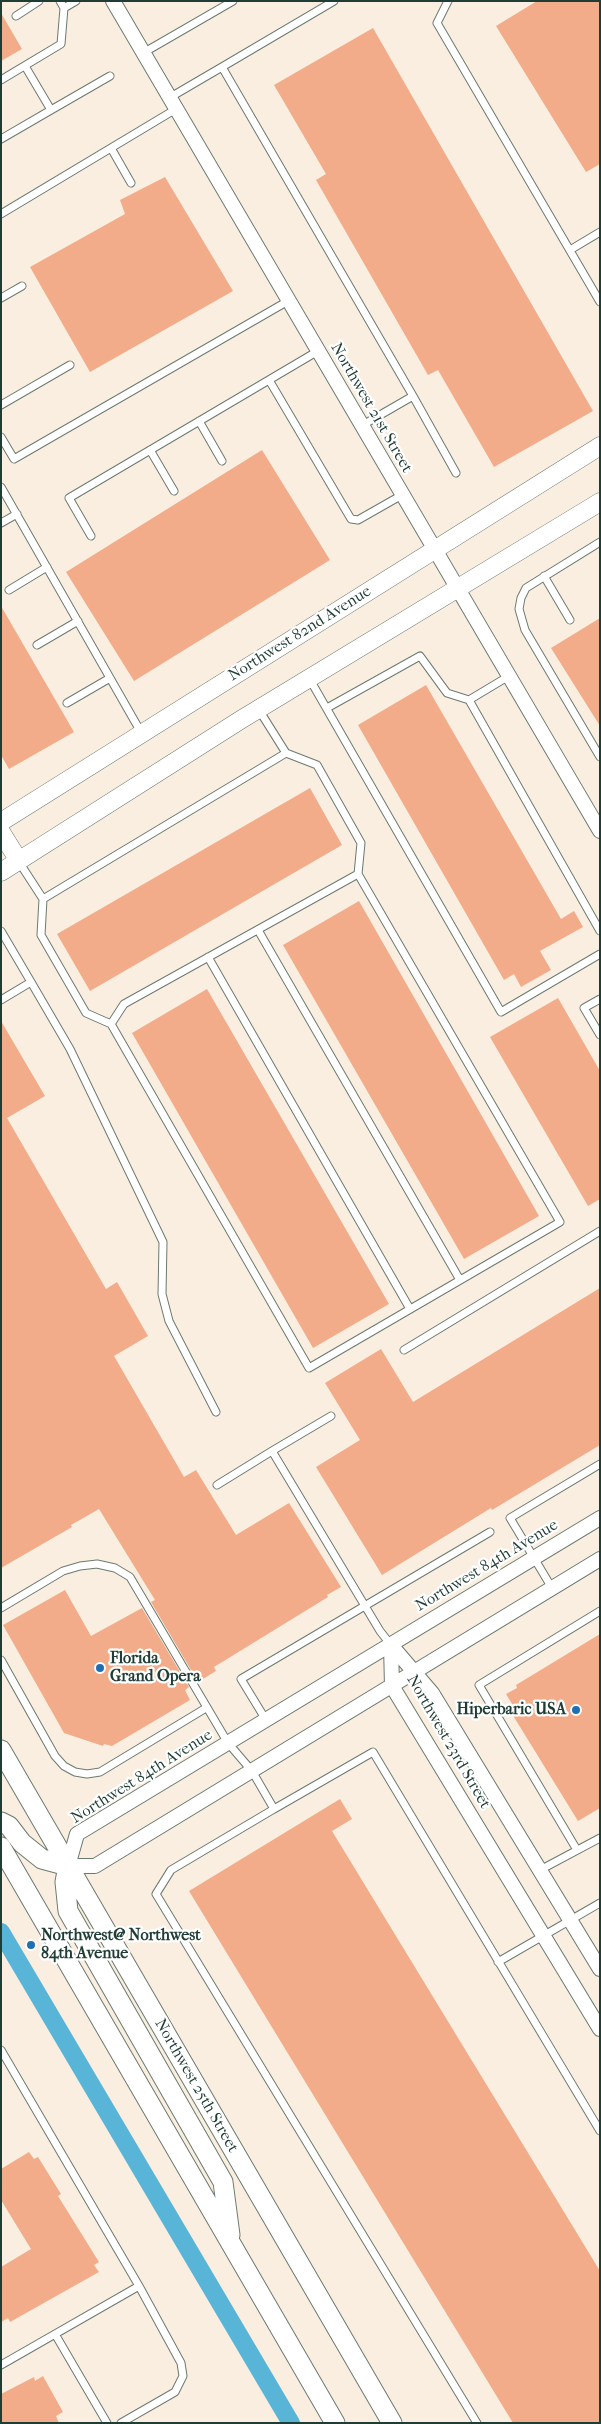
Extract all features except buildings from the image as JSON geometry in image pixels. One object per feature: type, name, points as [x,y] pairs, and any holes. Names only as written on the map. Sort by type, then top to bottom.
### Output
[{"type":"main road","name":"Northwest 25th Street","points":[[1,1750],[392,2423]]},
{"type":"main road","points":[[1,1822],[9,1826],[22,1843],[42,1859],[68,1866],[65,1896],[75,1925],[223,2182],[231,2244]]},
{"type":"main road","points":[[1,1847],[335,2423]]},
{"type":"street","name":"Northwest 21st Street","points":[[113,1],[360,426],[600,831]]},
{"type":"street","name":"Northwest 82nd Avenue","points":[[1,822],[433,549],[600,446]]},
{"type":"street","points":[[1,872],[258,709],[600,502]]},
{"type":"street","points":[[1,832],[19,861]]},
{"type":"street","name":"Northwest 84th Avenue","points":[[68,1866],[77,1834],[600,1518]]},
{"type":"street","points":[[68,1866],[95,1866],[600,1559]]},
{"type":"street","name":"Northwest 23rd Street","points":[[391,1645],[432,1693],[600,1969]]},
{"type":"street","name":"Northwest 23rd Street","points":[[391,1645],[392,1686],[600,2028]]},
{"type":"lane","points":[[16,16],[39,1]]},
{"type":"lane","points":[[1,80],[61,44],[64,8],[60,1]]},
{"type":"lane","points":[[64,8],[76,1]]},
{"type":"lane","points":[[143,53],[234,1]]},
{"type":"lane","points":[[1,214],[111,148],[222,67],[334,1]]},
{"type":"lane","points":[[448,1],[437,23],[600,302]]},
{"type":"lane","points":[[25,66],[51,110]]},
{"type":"lane","points":[[222,67],[456,472]]},
{"type":"lane","points":[[1,139],[110,76]]},
{"type":"lane","points":[[111,148],[131,183]]},
{"type":"lane","points":[[570,250],[600,232]]},
{"type":"lane","points":[[1,298],[22,286]]},
{"type":"lane","points":[[1,437],[14,459],[288,301]]},
{"type":"lane","points":[[91,536],[69,498],[318,351]]},
{"type":"lane","points":[[1,405],[70,365]]},
{"type":"lane","points":[[269,380],[351,519],[358,520],[402,496]]},
{"type":"lane","points":[[360,426],[413,396]]},
{"type":"lane","points":[[199,421],[222,461]]},
{"type":"lane","points":[[150,450],[174,491]]},
{"type":"lane","points":[[1,487],[142,734]]},
{"type":"lane","points":[[1,523],[17,514]]},
{"type":"lane","points":[[599,544],[526,588],[520,603],[520,620],[600,757]]},
{"type":"lane","points":[[9,590],[47,567]]},
{"type":"lane","points":[[544,576],[570,620]]},
{"type":"lane","points":[[37,645],[78,621]]},
{"type":"lane","points":[[327,708],[420,656],[447,693],[469,700],[600,931]]},
{"type":"lane","points":[[469,700],[509,676]]},
{"type":"lane","points":[[67,703],[110,678]]},
{"type":"lane","points":[[309,678],[501,1012],[600,954]]},
{"type":"lane","points":[[19,861],[43,899],[41,935],[86,1013],[111,1024],[309,1368],[560,1222],[358,874],[360,843],[317,766],[286,753],[258,709]]},
{"type":"lane","points":[[43,899],[286,753]]},
{"type":"lane","points":[[111,1024],[124,1004],[358,874]]},
{"type":"lane","points":[[258,930],[460,1280]]},
{"type":"lane","points":[[1,931],[4,944],[31,982],[70,1050],[164,1242],[162,1294],[169,1321],[216,1412]]},
{"type":"lane","points":[[208,957],[410,1309]]},
{"type":"lane","points":[[1,1000],[31,982]]},
{"type":"lane","points":[[600,999],[584,1008],[600,1035]]},
{"type":"lane","points":[[404,1350],[600,1231]]},
{"type":"lane","points":[[217,1485],[331,1416]]},
{"type":"lane","points":[[272,1451],[380,1631],[391,1645]]},
{"type":"lane","points":[[552,1588],[510,1518],[600,1464]]},
{"type":"lane","points":[[266,1720],[241,1679],[490,1532]]},
{"type":"lane","points":[[1,1608],[63,1571],[80,1566],[97,1564],[115,1568],[130,1577],[228,1744],[252,1771],[274,1809]]},
{"type":"lane","points":[[577,1850],[479,1685],[600,1611]]},
{"type":"lane","points":[[1,1660],[55,1756],[64,1766],[75,1772],[87,1774],[100,1772],[206,1708]]},
{"type":"lane","points":[[477,2423],[156,1894],[172,1870],[373,1752],[600,2131]]},
{"type":"lane","points":[[540,1870],[600,1838]]},
{"type":"lane","points":[[498,1962],[544,1937],[600,1902]]},
{"type":"lane","points":[[1,2050],[182,2363],[183,2376],[175,2392],[121,2423]]},
{"type":"lane","points":[[1,2365],[139,2286]]},
{"type":"lane","points":[[55,2334],[107,2423]]},
{"type":"waterway","points":[[1,1932],[291,2423]]},
{"type":"place","name":"Florida Grand Opera","points":[[100,1668]]},
{"type":"place","name":"Hiperbaric USA","points":[[576,1710]]},
{"type":"place","name":"Northwest@ Northwest 84th Avenue","points":[[31,1945]]}]
